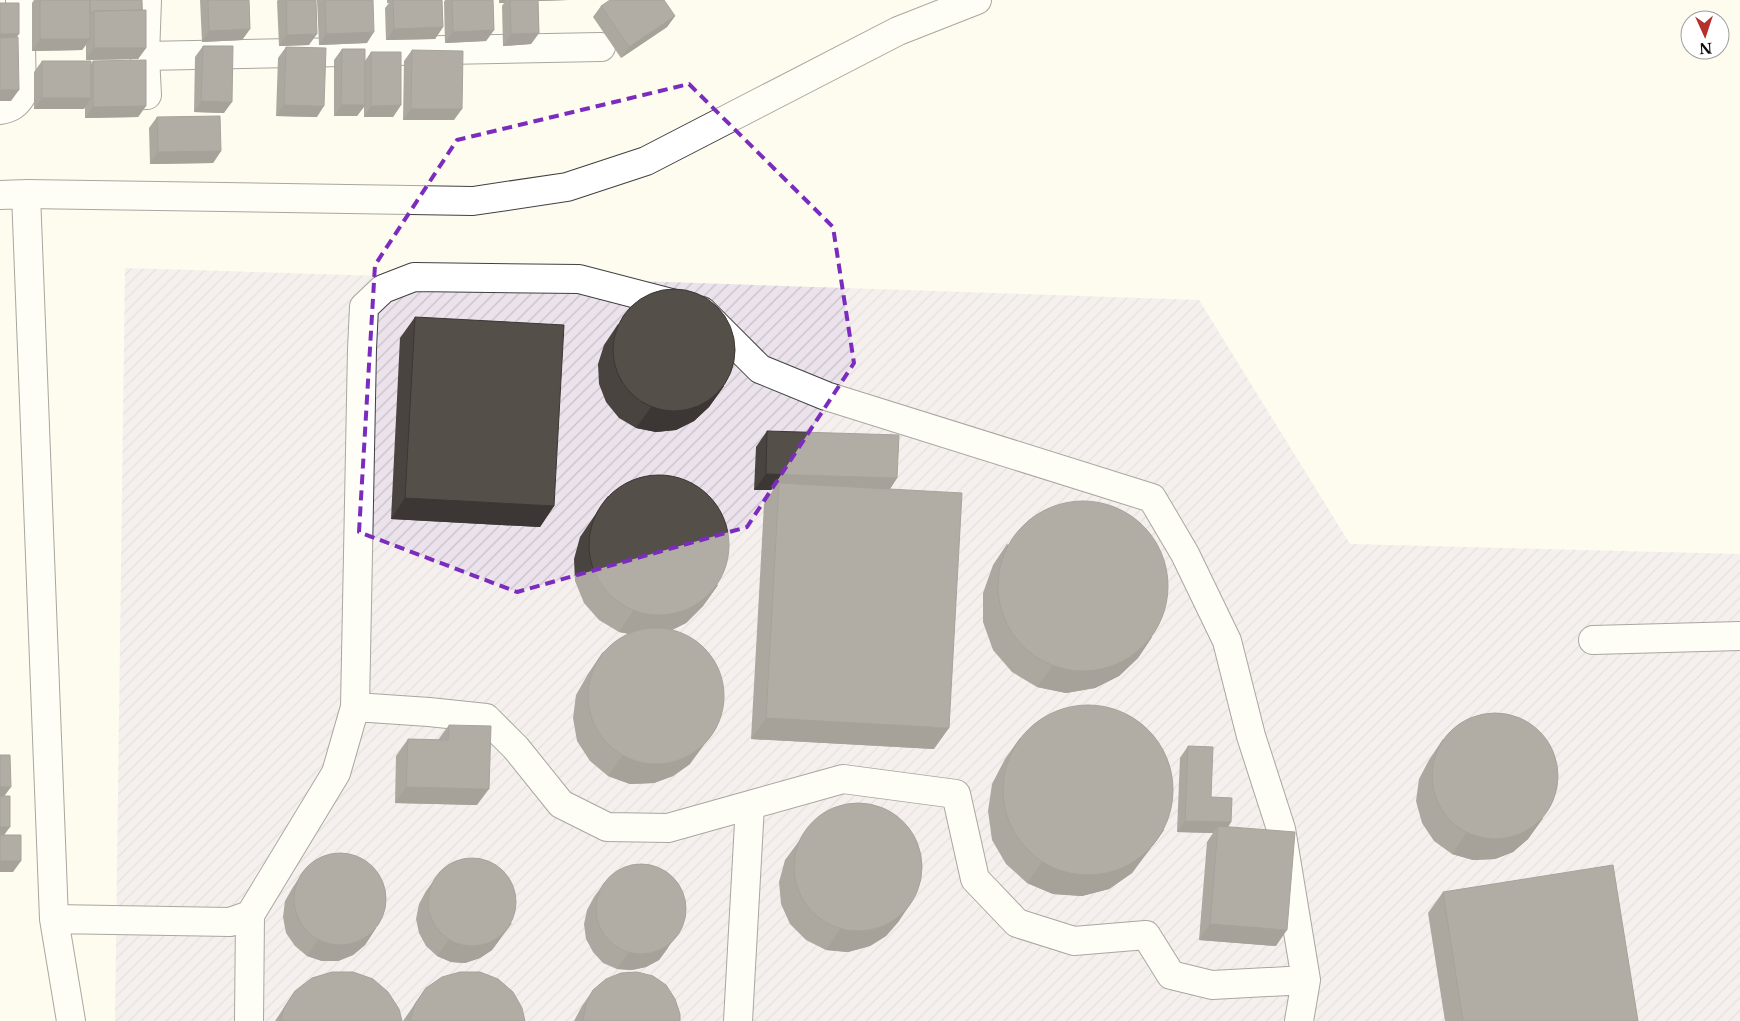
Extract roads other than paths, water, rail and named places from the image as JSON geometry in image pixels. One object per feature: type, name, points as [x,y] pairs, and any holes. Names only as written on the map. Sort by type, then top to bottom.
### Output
[{"type":"street","points":[[0,110],[11,107],[18,102],[22,95],[20,0]]},
{"type":"street","points":[[147,0],[145,56],[147,95]]},
{"type":"street","points":[[374,51],[375,0]]},
{"type":"street","points":[[72,1021],[54,919],[13,195],[472,201],[567,186],[646,161],[898,31],[978,0]]},
{"type":"street","points":[[145,56],[601,47]]},
{"type":"street","points":[[249,1021],[250,914],[336,773],[355,707],[361,359],[364,307],[383,289],[414,277],[579,279],[702,311],[760,369],[826,396],[1152,498],[1185,554],[1227,641],[1251,736],[1281,828],[1306,980],[1299,1021]]},
{"type":"street","points":[[1594,640],[1740,636]]},
{"type":"street","points":[[355,707],[486,718],[516,748],[562,804],[607,827],[668,828],[843,779],[956,794],[975,879],[1017,923],[1074,941],[1146,935],[1171,976],[1212,985],[1306,980]]},
{"type":"street","points":[[738,1021],[750,805]]},
{"type":"street","points":[[54,919],[230,922],[250,914]]}]
